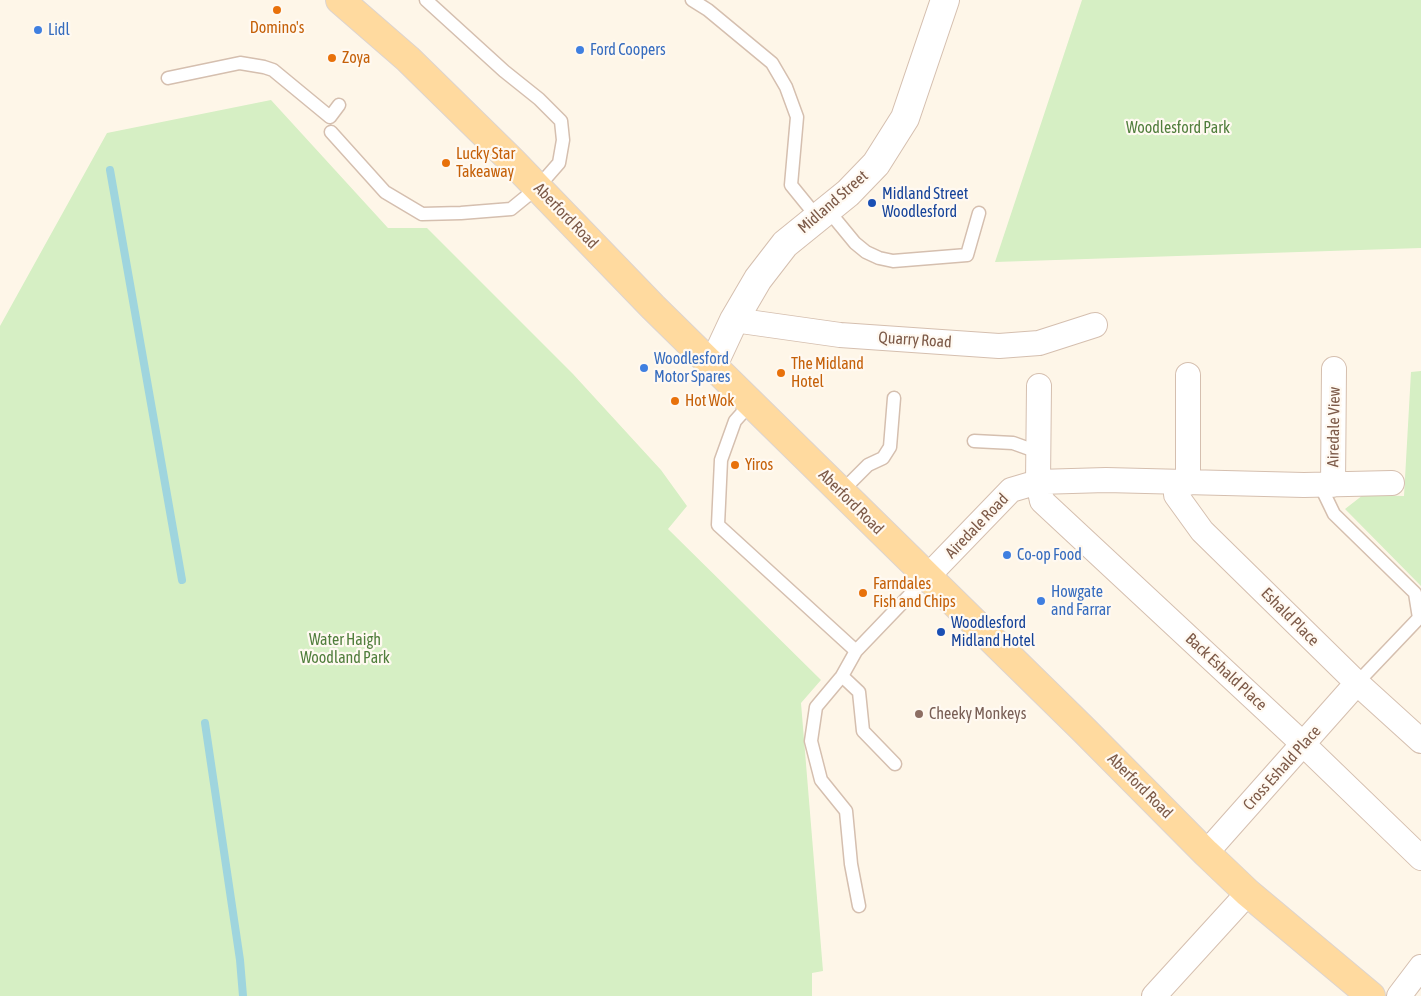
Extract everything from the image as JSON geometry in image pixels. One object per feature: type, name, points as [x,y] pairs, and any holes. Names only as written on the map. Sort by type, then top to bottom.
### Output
[{"type":"main road","name":"Aberford Road","points":[[351,2],[538,187],[654,308],[1083,729],[1206,853],[1248,893],[1371,996]]},
{"type":"street","name":"Midland Street","points":[[713,365],[734,320],[758,279],[784,244],[848,193],[876,164],[905,118],[945,0]]},
{"type":"street","name":"Quarry Road","points":[[734,320],[840,335],[998,346],[1039,343],[1095,325]]},
{"type":"street","name":"Airedale View","points":[[1326,485],[1334,369]]},
{"type":"street","name":"Eshald Place","points":[[1188,374],[1182,483],[1176,495],[1202,530],[1357,683],[1421,742]]},
{"type":"street","name":"Back Eshald Place","points":[[1040,386],[1038,482],[1042,501],[1304,744],[1421,858]]},
{"type":"street","name":"Airedale Road","points":[[927,577],[1012,490],[1038,482],[1106,480],[1326,485],[1392,483]]},
{"type":"street","name":"Cross Eshald Place","points":[[1206,853],[1357,683]]},
{"type":"street","points":[[1154,996],[1248,893]]},
{"type":"street","points":[[1399,996],[1421,967]]},
{"type":"lane","points":[[331,132],[385,192],[422,214],[511,209],[538,187],[559,163],[563,140],[561,121],[539,99],[504,71],[426,0]]},
{"type":"lane","points":[[692,0],[708,10],[772,64],[786,87],[797,117],[791,185],[866,252],[892,261],[967,255],[979,213]]},
{"type":"lane","points":[[168,78],[240,64],[264,67],[273,70],[330,117],[339,105]]},
{"type":"lane","points":[[841,492],[868,465],[883,458],[890,447],[894,398]]},
{"type":"lane","points":[[750,403],[735,421],[721,460],[718,525],[856,650]]},
{"type":"lane","points":[[974,441],[1013,442],[1038,452]]},
{"type":"lane","points":[[1326,485],[1334,514],[1415,593],[1418,618],[1357,683]]},
{"type":"lane","name":"Airedale Road","points":[[860,906],[851,864],[846,811],[821,780],[812,741],[816,707],[842,676],[856,650],[927,577]]},
{"type":"lane","points":[[842,676],[860,692],[863,731],[896,764]]},
{"type":"green space","name":"Woodlesford Park","points":[[1082,0],[1421,0],[1421,248],[995,262]]},
{"type":"green space","name":"Water Haigh Woodland Park","points":[[271,100],[388,228],[427,228],[573,374],[661,470],[687,506],[668,529],[821,680],[801,703],[823,971],[812,973],[812,996],[0,996],[0,326],[107,133]]},
{"type":"green space","points":[[1421,371],[1421,586],[1345,509],[1363,495],[1404,496],[1411,372]]},
{"type":"waterway","points":[[110,170],[182,580]]},
{"type":"waterway","points":[[205,723],[240,960],[243,996]]},
{"type":"place","name":"Domino's","points":[[277,10]]},
{"type":"place","name":"Lidl","points":[[38,30]]},
{"type":"place","name":"Ford Coopers","points":[[580,50]]},
{"type":"place","name":"Zoya","points":[[332,58]]},
{"type":"place","name":"Lucky Star Takeaway","points":[[446,163]]},
{"type":"place","name":"Midland Street Woodlesford","points":[[872,203]]},
{"type":"place","name":"Woodlesford Motor Spares","points":[[644,368]]},
{"type":"place","name":"The Midland Hotel","points":[[781,373]]},
{"type":"place","name":"Hot Wok","points":[[675,401]]},
{"type":"place","name":"Yiros","points":[[735,465]]},
{"type":"place","name":"Co-op Food","points":[[1007,555]]},
{"type":"place","name":"Farndales Fish and Chips","points":[[863,593]]},
{"type":"place","name":"Howgate and Farrar","points":[[1041,601]]},
{"type":"place","name":"Woodlesford Midland Hotel","points":[[941,632]]},
{"type":"place","name":"Cheeky Monkeys","points":[[919,714]]}]
